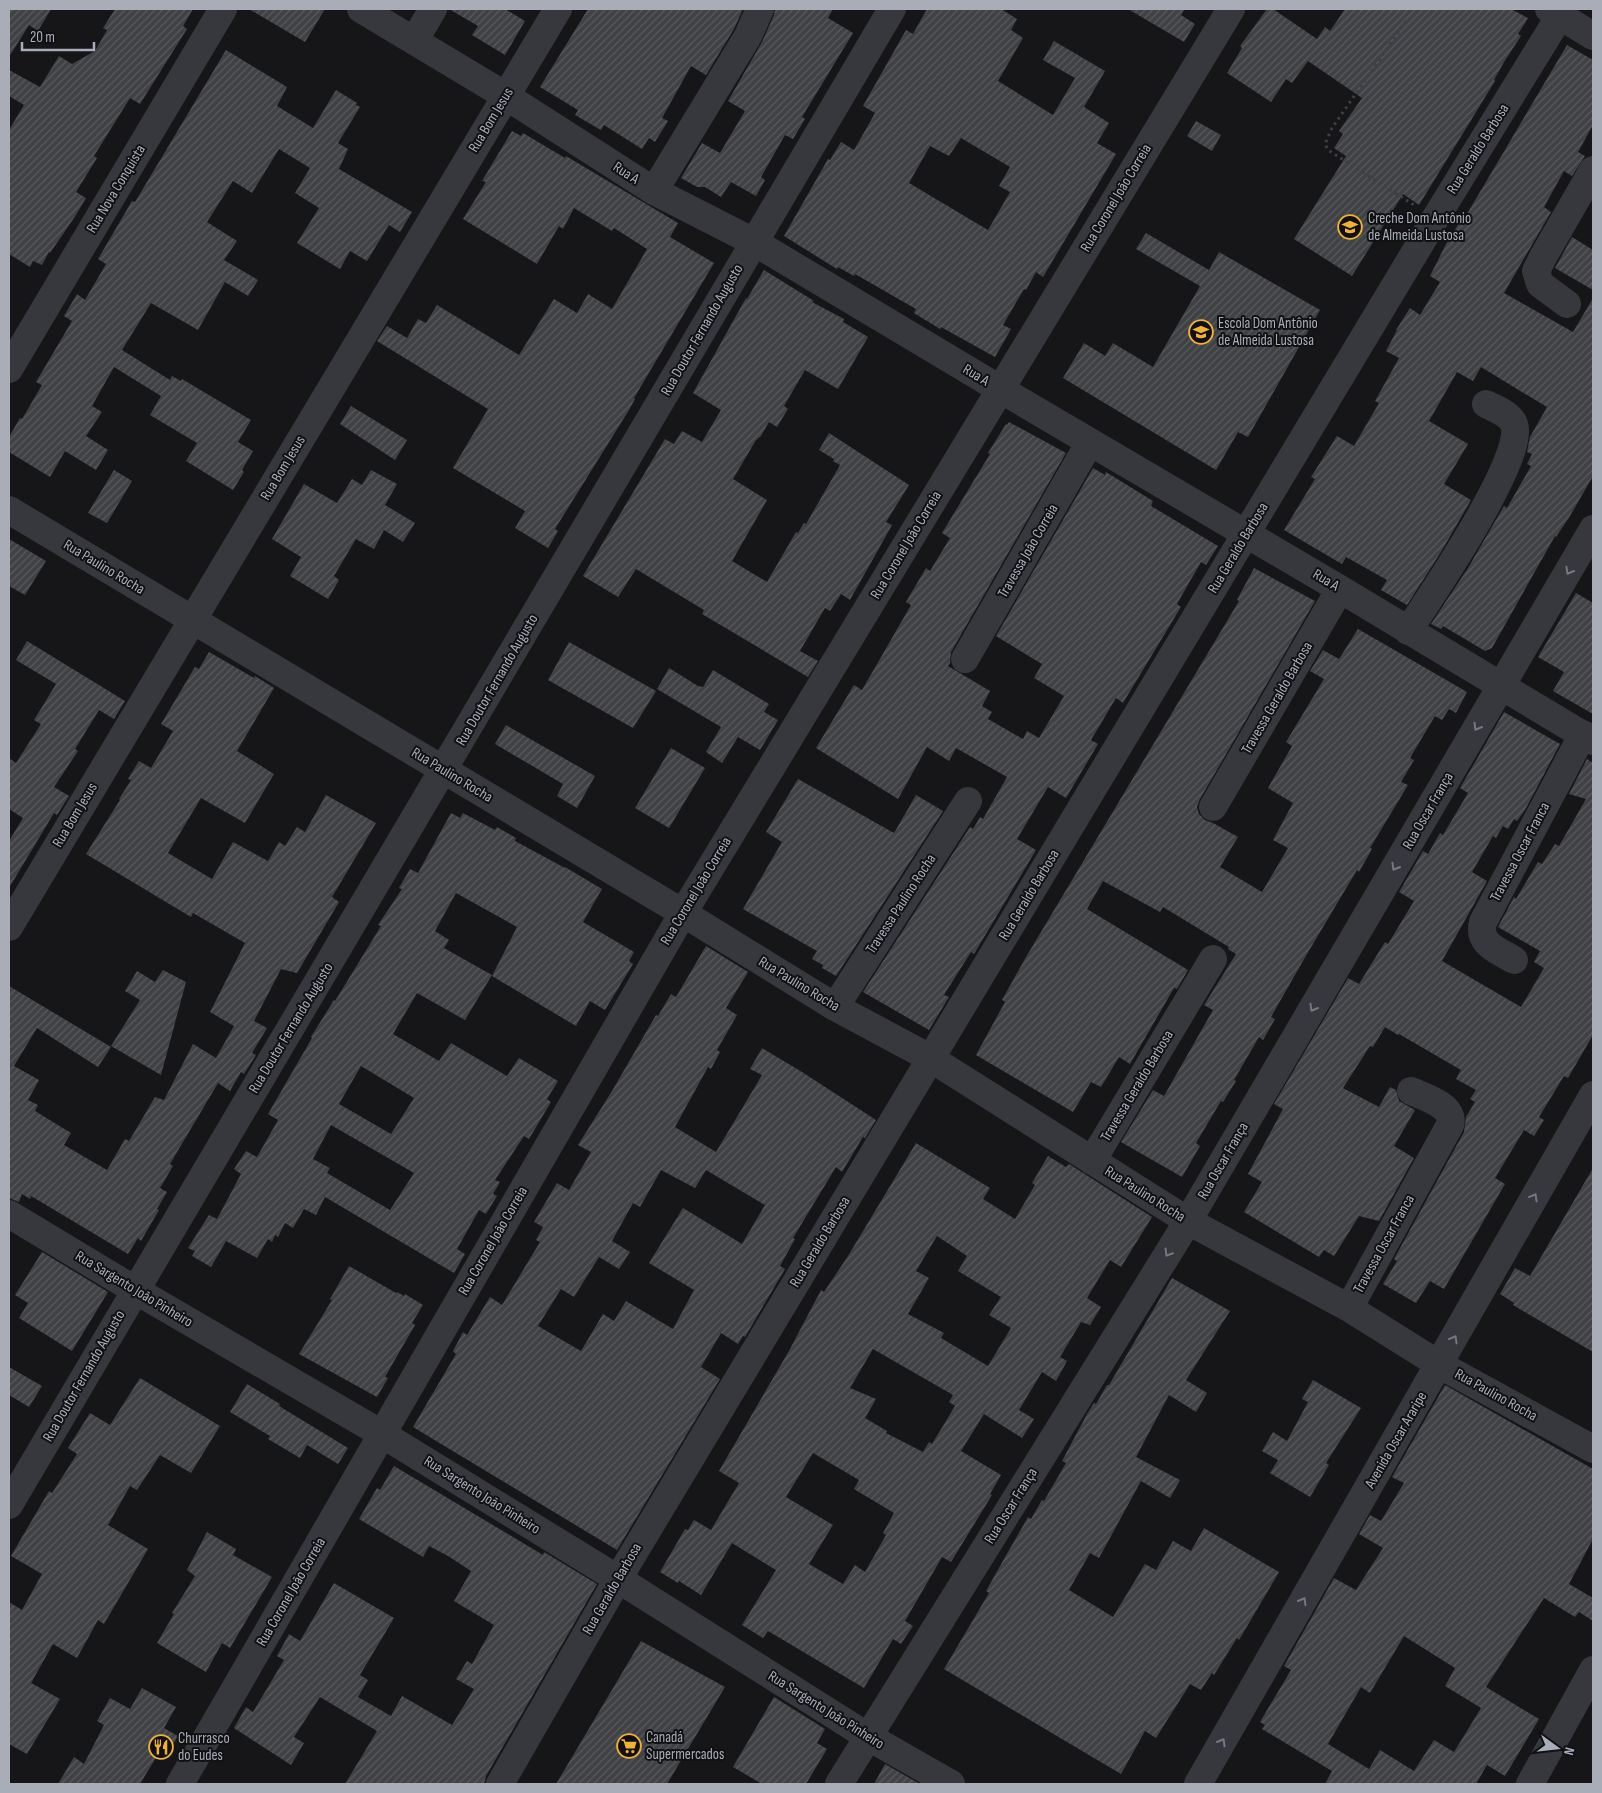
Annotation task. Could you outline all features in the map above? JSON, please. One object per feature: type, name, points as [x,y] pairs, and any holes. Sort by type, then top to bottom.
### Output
[{"type":"street","name":"Rua Nova Conquista","points":[[9,369],[223,9]]},
{"type":"street","name":"Rua A","points":[[360,9],[506,96],[654,191],[754,242],[1588,738]]},
{"type":"street","points":[[414,41],[433,9]]},
{"type":"street","name":"Rua Bom Jesus","points":[[9,927],[558,9]]},
{"type":"street","points":[[654,191],[748,36],[760,9]]},
{"type":"street","name":"Rua Doutor Fernando Augusto","points":[[9,1504],[892,9]]},
{"type":"street","name":"Rua Coronel João Correia","points":[[180,1784],[682,913],[1231,9]]},
{"type":"street","points":[[1558,11],[1593,36]]},
{"type":"street","name":"Rua Geraldo Barbosa","points":[[500,1784],[618,1579],[1247,534],[1558,11]]},
{"type":"street","points":[[1567,304],[1540,284],[1536,271],[1593,170]]},
{"type":"street","points":[[1408,631],[1453,564],[1500,478],[1512,449],[1515,435],[1514,424],[1507,415],[1486,404]]},
{"type":"street","name":"Travessa João Correia","points":[[965,659],[1090,442]]},
{"type":"street","name":"Rua Paulino Rocha","points":[[9,510],[682,913],[835,1007],[930,1058],[1188,1221],[1349,1308],[1440,1364],[1593,1449]]},
{"type":"street","name":"Rua Oscar França","points":[[839,1784],[1188,1221],[1593,529]]},
{"type":"street","name":"Travessa Geraldo Barbosa","points":[[1213,807],[1340,589]]},
{"type":"street","name":"Travessa Oscar Franca","points":[[1514,960],[1489,945],[1483,938],[1483,922],[1588,738]]},
{"type":"street","name":"Travessa Paulino Rocha","points":[[835,1007],[968,801]]},
{"type":"street","name":"Travessa Geraldo Barbosa","points":[[1092,1161],[1213,959]]},
{"type":"street","name":"Travessa Oscar Franca","points":[[1349,1308],[1452,1120],[1444,1108],[1411,1091]]},
{"type":"street","name":"Avenida Oscar Araripe","points":[[1198,1784],[1592,1099]]},
{"type":"street","name":"Rua Sargento João Pinheiro","points":[[9,1214],[382,1434],[618,1579],[867,1736],[952,1784]]},
{"type":"street","points":[[1530,1784],[1593,1670]]},
{"type":"path","points":[[1406,21],[1332,128],[1325,144],[1328,150],[1435,219]]},
{"type":"building","points":[[9,9],[51,9],[38,31],[29,25],[9,57]]},
{"type":"building","points":[[115,9],[193,9],[183,26],[187,29],[140,104],[130,98],[94,156],[97,158],[76,192],[86,198],[74,218],[49,252],[42,265],[33,261],[30,267],[9,254],[9,130],[24,105],[9,96],[9,70],[40,87],[59,56],[72,64],[95,51],[107,30],[103,28]]},
{"type":"building","points":[[249,9],[325,9],[305,42]]},
{"type":"building","points":[[449,9],[505,9],[525,21],[505,55],[472,35],[478,26]]},
{"type":"building","points":[[588,9],[743,9],[734,29],[706,75],[691,66],[662,118],[668,121],[655,142],[649,138],[642,149],[604,125],[601,130],[575,115],[578,110],[540,87]]},
{"type":"building","points":[[775,9],[833,9],[828,18],[853,33],[802,117],[805,119],[793,139],[785,135],[761,177],[765,180],[756,196],[731,182],[721,197],[705,187],[697,187],[681,178],[702,143],[720,153],[745,111],[728,101],[762,42]]},
{"type":"building","points":[[927,9],[1001,9],[1017,19],[1011,30],[1023,38],[998,81],[1053,115],[1075,78],[1043,60],[1054,41],[1105,71],[1084,107],[1109,123],[1097,143],[1116,154],[1043,277],[1036,272],[1026,290],[1024,289],[1003,325],[1011,329],[995,357],[941,327],[940,329],[914,313],[916,309],[855,274],[854,276],[838,267],[837,269],[784,236],[828,159],[830,160],[841,142],[854,150],[875,113],[863,106],[906,30],[913,34]],"holes":[[[961,138],[1010,167],[999,186],[1010,192],[988,230],[909,183],[930,146],[949,156]]]},
{"type":"building","points":[[1128,9],[1185,9],[1181,15],[1195,24],[1184,42]]},
{"type":"building","points":[[1267,9],[1273,9],[1317,39],[1325,27],[1330,31],[1345,9],[1511,9],[1528,18],[1518,34],[1521,36],[1504,62],[1495,81],[1419,205],[1403,194],[1352,276],[1294,239],[1346,156],[1334,148],[1343,134],[1339,131],[1362,98],[1308,61],[1292,83],[1286,79],[1271,102],[1227,73],[1242,48],[1240,46]]},
{"type":"building","points":[[1567,45],[1593,60],[1593,125],[1578,152],[1585,156],[1572,176],[1564,171],[1544,207],[1551,212],[1504,293],[1573,332],[1593,298],[1593,476],[1570,516],[1555,536],[1492,648],[1485,651],[1443,626],[1441,629],[1431,624],[1468,568],[1504,506],[1507,508],[1531,466],[1527,464],[1532,454],[1527,452],[1530,437],[1547,407],[1481,367],[1473,381],[1457,372],[1429,421],[1468,444],[1444,484],[1471,500],[1407,605],[1381,590],[1387,580],[1346,557],[1342,564],[1284,530],[1315,479],[1311,477],[1337,436],[1354,446],[1379,403],[1375,401],[1399,358],[1386,351],[1396,330],[1410,308],[1420,315],[1440,282],[1430,276],[1446,244],[1459,223],[1461,224]]},
{"type":"building","points":[[226,50],[287,87],[277,106],[313,128],[336,90],[357,103],[356,105],[360,107],[338,143],[348,149],[339,169],[412,212],[400,232],[389,225],[367,261],[350,251],[340,269],[297,243],[319,208],[295,193],[310,168],[279,149],[252,193],[233,181],[207,222],[237,241],[224,260],[258,280],[248,296],[225,282],[198,330],[151,303],[122,350],[170,380],[172,376],[181,381],[182,379],[251,420],[238,442],[253,451],[242,470],[244,472],[233,490],[186,461],[197,443],[150,415],[161,396],[114,367],[92,406],[102,412],[86,436],[108,450],[96,470],[65,451],[50,477],[9,452],[9,437],[42,385],[36,382],[72,321],[64,316],[77,294],[85,300],[106,264],[98,259],[132,201],[135,202]]},
{"type":"building","points":[[1196,121],[1221,135],[1212,151],[1187,136]]},
{"type":"building","points":[[512,131],[521,136],[523,133],[565,158],[566,156],[678,223],[670,237],[714,263],[634,398],[629,410],[555,529],[558,531],[548,548],[515,528],[525,511],[453,468],[488,409],[377,341],[387,326],[407,338],[418,319],[426,323],[437,305],[519,355],[554,299],[577,313],[588,294],[612,309],[647,249],[614,228],[612,231],[574,208],[563,229],[559,226],[537,264],[463,219],[486,182],[482,181]]},
{"type":"building","points":[[1146,233],[1209,270],[1219,252],[1320,310],[1248,437],[1238,432],[1216,470],[1063,378],[1084,343],[1105,356],[1113,343],[1153,367],[1200,286],[1136,249]]},
{"type":"building","points":[[1572,237],[1593,250],[1593,290],[1555,268]]},
{"type":"building","points":[[764,270],[814,301],[812,302],[844,319],[843,322],[868,337],[838,389],[805,370],[784,406],[788,409],[777,427],[769,422],[761,436],[756,440],[733,479],[767,500],[732,561],[767,582],[796,532],[798,533],[804,523],[806,524],[840,465],[819,450],[829,433],[909,485],[886,522],[892,525],[850,600],[841,594],[830,611],[825,608],[800,651],[818,661],[808,677],[702,614],[704,610],[636,569],[618,597],[583,576],[665,439],[674,444],[682,431],[702,442],[721,410],[693,393],[746,298]]},
{"type":"building","points":[[351,406],[407,440],[395,460],[340,424]]},
{"type":"building","points":[[1009,422],[1066,453],[951,652],[948,666],[990,691],[982,706],[992,712],[988,719],[1023,739],[1027,731],[1039,738],[1064,696],[1034,678],[1042,664],[996,636],[1093,468],[1105,475],[1106,472],[1153,501],[1151,506],[1218,546],[1206,565],[1201,562],[1177,604],[1181,607],[1123,703],[1116,698],[1091,740],[1098,744],[1066,798],[1048,787],[1017,839],[1036,850],[974,954],[971,952],[944,995],[949,997],[929,1030],[863,992],[970,827],[973,829],[980,817],[983,819],[1007,777],[956,748],[949,761],[927,747],[898,799],[816,748],[854,685],[862,690],[911,605],[906,602],[926,568],[930,571],[950,538],[942,533],[990,454],[988,453]]},
{"type":"building","points":[[114,470],[132,481],[107,523],[88,513]]},
{"type":"building","points":[[371,470],[397,484],[385,505],[415,523],[403,542],[384,530],[374,549],[356,539],[334,576],[339,580],[328,599],[290,576],[301,557],[272,539],[304,484],[337,503],[352,479],[362,485]]},
{"type":"building","points":[[9,539],[46,561],[25,595],[9,586]]},
{"type":"building","points":[[1254,568],[1315,601],[1197,807],[1199,814],[1205,820],[1238,837],[1220,867],[1262,892],[1288,848],[1273,840],[1293,803],[1268,788],[1292,746],[1286,742],[1324,679],[1310,671],[1323,650],[1339,659],[1358,629],[1467,692],[1456,713],[1449,709],[1442,720],[1435,716],[1410,758],[1414,760],[1401,782],[1408,785],[1370,848],[1372,849],[1359,872],[1357,870],[1271,1017],[1275,1019],[1263,1040],[1259,1037],[1234,1080],[1236,1081],[1223,1102],[1221,1101],[1196,1143],[1200,1146],[1182,1177],[1121,1142],[1153,1090],[1164,1096],[1213,1010],[1204,1005],[1236,954],[1228,949],[1229,947],[1163,907],[1160,912],[1103,881],[1087,909],[1188,970],[1177,989],[1174,988],[1130,1064],[1119,1057],[1101,1087],[1091,1082],[1073,1112],[976,1055],[1005,1002],[1002,1000],[1026,957],[1239,601],[1237,600]]},
{"type":"building","points":[[1576,593],[1593,603],[1593,714],[1553,691],[1564,672],[1538,657]]},
{"type":"building","points":[[27,641],[125,701],[114,719],[99,710],[75,749],[78,751],[54,787],[69,796],[57,815],[54,813],[9,888],[9,841],[23,818],[9,809],[9,758],[16,763],[41,724],[34,720],[56,684],[16,660]]},
{"type":"building","points":[[569,642],[656,691],[633,728],[548,680]]},
{"type":"building","points":[[209,652],[274,688],[237,751],[274,774],[245,823],[201,798],[168,853],[212,879],[233,842],[268,861],[279,842],[285,846],[297,827],[305,832],[326,795],[376,823],[332,897],[339,902],[297,973],[281,969],[254,1021],[267,1028],[252,1053],[256,1055],[244,1074],[241,1072],[230,1091],[218,1083],[170,1164],[173,1166],[160,1188],[167,1192],[157,1209],[159,1210],[141,1241],[138,1238],[128,1254],[31,1196],[30,1199],[22,1194],[19,1202],[9,1198],[9,986],[111,1047],[98,1067],[37,1028],[14,1066],[39,1080],[28,1100],[38,1105],[35,1111],[71,1133],[64,1145],[107,1170],[125,1139],[129,1141],[155,1097],[164,1100],[193,1044],[216,1058],[234,1026],[210,1012],[245,943],[193,913],[191,917],[86,854],[120,800],[131,780],[128,779],[139,761],[151,768],[173,731],[161,724],[195,667],[199,669]]},
{"type":"building","points":[[669,668],[698,686],[703,687],[713,670],[769,704],[764,712],[778,720],[760,750],[738,737],[722,763],[706,752],[721,727],[657,689]]},
{"type":"building","points":[[1504,712],[1560,744],[1525,810],[1517,821],[1514,819],[1508,829],[1503,826],[1496,838],[1493,836],[1472,872],[1487,881],[1442,961],[1521,1007],[1544,968],[1534,962],[1540,951],[1498,927],[1514,897],[1516,899],[1538,862],[1542,864],[1555,844],[1559,846],[1586,799],[1569,794],[1587,759],[1593,763],[1593,1035],[1568,1078],[1564,1076],[1539,1117],[1544,1120],[1534,1136],[1524,1130],[1495,1178],[1505,1184],[1444,1289],[1430,1281],[1416,1303],[1383,1284],[1397,1261],[1394,1259],[1464,1132],[1466,1117],[1475,1102],[1470,1099],[1476,1090],[1456,1079],[1461,1070],[1385,1027],[1373,1047],[1370,1046],[1343,1088],[1379,1107],[1390,1087],[1396,1090],[1399,1101],[1415,1110],[1394,1146],[1414,1158],[1379,1221],[1359,1216],[1334,1256],[1324,1250],[1319,1257],[1244,1212],[1262,1182],[1248,1174],[1283,1109],[1274,1104],[1348,978],[1359,984],[1385,942],[1388,944],[1414,901],[1399,892],[1423,851],[1428,854],[1440,833],[1443,835],[1468,793],[1460,788]]},
{"type":"building","points":[[506,725],[595,776],[577,808],[557,796],[563,784],[495,744]]},
{"type":"building","points":[[671,748],[705,768],[669,828],[635,808]]},
{"type":"building","points":[[798,779],[894,833],[916,795],[943,811],[836,976],[822,968],[823,965],[812,959],[817,951],[743,909],[782,842],[766,832]]},
{"type":"building","points":[[451,813],[460,818],[463,813],[495,830],[497,827],[516,838],[515,841],[602,889],[583,922],[634,952],[629,961],[633,964],[605,1010],[590,1001],[576,1026],[492,976],[517,927],[456,893],[435,931],[449,940],[444,948],[492,975],[465,1020],[417,993],[393,1034],[439,1061],[451,1043],[507,1076],[519,1058],[558,1081],[547,1099],[551,1102],[529,1139],[524,1136],[495,1180],[500,1182],[493,1194],[497,1196],[486,1214],[479,1210],[457,1249],[465,1254],[454,1273],[325,1197],[316,1215],[304,1209],[293,1228],[285,1223],[278,1237],[275,1235],[272,1242],[268,1239],[257,1258],[226,1241],[211,1267],[192,1256],[195,1251],[188,1248],[209,1215],[217,1219],[241,1174],[234,1169],[246,1151],[257,1157],[278,1120],[268,1114],[311,1037],[381,926],[378,925],[402,889],[399,888],[410,869],[418,873]],"holes":[[[361,1066],[414,1098],[391,1134],[339,1104]],[[331,1125],[414,1173],[390,1210],[327,1173],[330,1168],[313,1159]]]},
{"type":"building","points":[[706,946],[748,972],[726,1008],[737,1015],[717,1050],[720,1052],[711,1069],[708,1067],[675,1127],[716,1152],[762,1075],[750,1069],[762,1048],[876,1120],[865,1138],[863,1137],[842,1172],[836,1167],[793,1238],[795,1239],[780,1266],[785,1269],[745,1337],[743,1336],[738,1344],[721,1333],[701,1367],[720,1379],[617,1550],[413,1427],[456,1354],[453,1351],[463,1332],[467,1335],[490,1297],[502,1305],[540,1242],[536,1240],[543,1227],[534,1222],[557,1183],[569,1190],[591,1152],[578,1145],[656,1015],[658,1016],[671,994],[676,997]],"holes":[[[661,1170],[695,1188],[706,1170],[765,1205],[742,1244],[683,1208],[649,1263],[694,1290],[673,1329],[626,1301],[614,1321],[603,1314],[581,1351],[538,1326],[561,1289],[574,1297],[599,1257],[619,1269],[630,1252],[612,1241],[633,1203],[640,1207]]]},
{"type":"building","points":[[163,970],[186,982],[161,1075],[111,1046],[140,1000],[125,991],[137,971],[155,982]]},
{"type":"building","points":[[916,1143],[990,1188],[983,1199],[1015,1219],[1035,1185],[1032,1183],[1048,1156],[1066,1167],[1069,1164],[1152,1217],[1121,1267],[1110,1260],[1087,1298],[1101,1307],[1090,1325],[1081,1322],[1060,1357],[1067,1361],[1056,1381],[1042,1372],[1019,1410],[1034,1419],[1022,1438],[984,1414],[961,1451],[1001,1475],[990,1494],[992,1495],[951,1562],[942,1557],[905,1621],[913,1626],[901,1644],[893,1639],[864,1688],[768,1631],[763,1638],[742,1625],[776,1570],[732,1543],[701,1595],[660,1572],[685,1529],[688,1530],[694,1520],[711,1530],[739,1483],[719,1471],[790,1349],[821,1290],[824,1292],[848,1256]],"holes":[[[937,1236],[967,1256],[958,1271],[1001,1297],[989,1315],[1011,1328],[988,1366],[941,1338],[944,1333],[908,1314],[929,1278],[916,1271]],[[873,1349],[953,1395],[949,1402],[955,1406],[932,1444],[929,1442],[923,1452],[886,1433],[887,1431],[865,1418],[876,1399],[850,1388]],[[813,1453],[859,1480],[854,1489],[894,1513],[883,1533],[886,1535],[865,1572],[855,1565],[843,1584],[809,1564],[833,1525],[786,1497]]]},
{"type":"building","points":[[1593,1168],[1593,1352],[1513,1305],[1514,1303],[1500,1294],[1515,1268],[1530,1276]]},
{"type":"building","points":[[42,1252],[108,1292],[72,1351],[19,1318],[28,1303],[15,1295]]},
{"type":"building","points":[[349,1266],[396,1293],[404,1296],[405,1294],[423,1305],[412,1323],[415,1325],[385,1377],[388,1378],[377,1397],[299,1354],[332,1300],[330,1299]]},
{"type":"building","points":[[1172,1278],[1230,1311],[1186,1380],[1207,1393],[1196,1412],[1169,1395],[1136,1457],[1180,1480],[1170,1498],[1141,1481],[1099,1558],[1090,1553],[1069,1590],[1113,1617],[1145,1564],[1156,1570],[1173,1541],[1191,1551],[1204,1528],[1279,1572],[1239,1640],[1237,1638],[1214,1675],[1212,1673],[1201,1690],[1190,1684],[1156,1738],[1145,1731],[1121,1774],[944,1669],[989,1593],[986,1591],[1028,1517],[1031,1519],[1042,1500],[1044,1501],[1066,1463],[1062,1461],[1087,1414],[1094,1403],[1096,1404],[1107,1385],[1109,1385]]},
{"type":"building","points":[[9,1367],[42,1386],[29,1407],[9,1395]]},
{"type":"building","points":[[140,1378],[220,1426],[191,1473],[160,1455],[137,1490],[130,1486],[108,1525],[148,1549],[104,1624],[98,1620],[77,1658],[53,1644],[31,1683],[60,1699],[27,1754],[9,1744],[9,1602],[22,1610],[42,1574],[11,1556],[49,1491],[52,1493],[77,1454],[68,1448],[90,1413],[110,1425]]},
{"type":"building","points":[[1313,1380],[1361,1408],[1326,1463],[1329,1465],[1310,1497],[1270,1473],[1278,1460],[1262,1451],[1273,1432],[1287,1441],[1308,1402],[1302,1399]]},
{"type":"building","points":[[247,1384],[348,1448],[338,1464],[307,1445],[300,1458],[268,1439],[270,1436],[230,1412]]},
{"type":"building","points":[[1445,1385],[1593,1469],[1593,1539],[1569,1584],[1593,1598],[1593,1621],[1579,1612],[1575,1617],[1544,1598],[1486,1687],[1539,1719],[1505,1776],[1487,1765],[1476,1784],[1325,1784],[1332,1771],[1262,1729],[1265,1725],[1260,1722],[1291,1670],[1284,1666],[1334,1578],[1356,1590],[1383,1548],[1359,1534],[1370,1515],[1381,1521],[1404,1483],[1392,1477]],"holes":[[[1404,1636],[1455,1668],[1445,1686],[1481,1708],[1454,1752],[1434,1740],[1414,1771],[1380,1750],[1369,1769],[1328,1744],[1361,1687],[1370,1693]]]},
{"type":"building","points":[[394,1466],[543,1555],[544,1552],[597,1584],[486,1776],[484,1784],[345,1784],[377,1731],[320,1697],[294,1737],[304,1743],[291,1765],[234,1728],[246,1707],[253,1712],[284,1660],[277,1656],[289,1634],[300,1641],[334,1583],[394,1618],[360,1675],[368,1680],[358,1697],[391,1716],[402,1696],[452,1725],[474,1689],[456,1679],[467,1661],[472,1664],[494,1625],[454,1601],[471,1571],[429,1546],[423,1557],[359,1519],[377,1488],[380,1490]]},
{"type":"building","points":[[207,1532],[236,1549],[233,1555],[272,1577],[230,1648],[222,1643],[206,1672],[157,1643],[174,1614],[172,1613],[195,1576],[187,1570]]},
{"type":"building","points":[[641,1641],[725,1687],[667,1784],[556,1784]]},
{"type":"building","points":[[142,1688],[176,1707],[164,1728],[178,1736],[164,1760],[157,1756],[140,1784],[58,1784],[74,1757],[84,1764],[104,1725],[97,1721],[110,1698],[130,1709]]},
{"type":"building","points":[[774,1697],[825,1729],[817,1743],[827,1749],[806,1784],[762,1784],[733,1767]]},
{"type":"building","points":[[885,1764],[920,1784],[874,1784]]},
{"type":"place","name":"Creche Dom Antônio de Almeida Lustosa","points":[[1350,227]]},
{"type":"place","name":"Escola Dom Antônio de Almeida Lustosa","points":[[1201,332]]},
{"type":"place","name":"Canadá Supermercados","points":[[629,1746]]},
{"type":"place","name":"Churrasco do Eudes","points":[[161,1747]]}]
